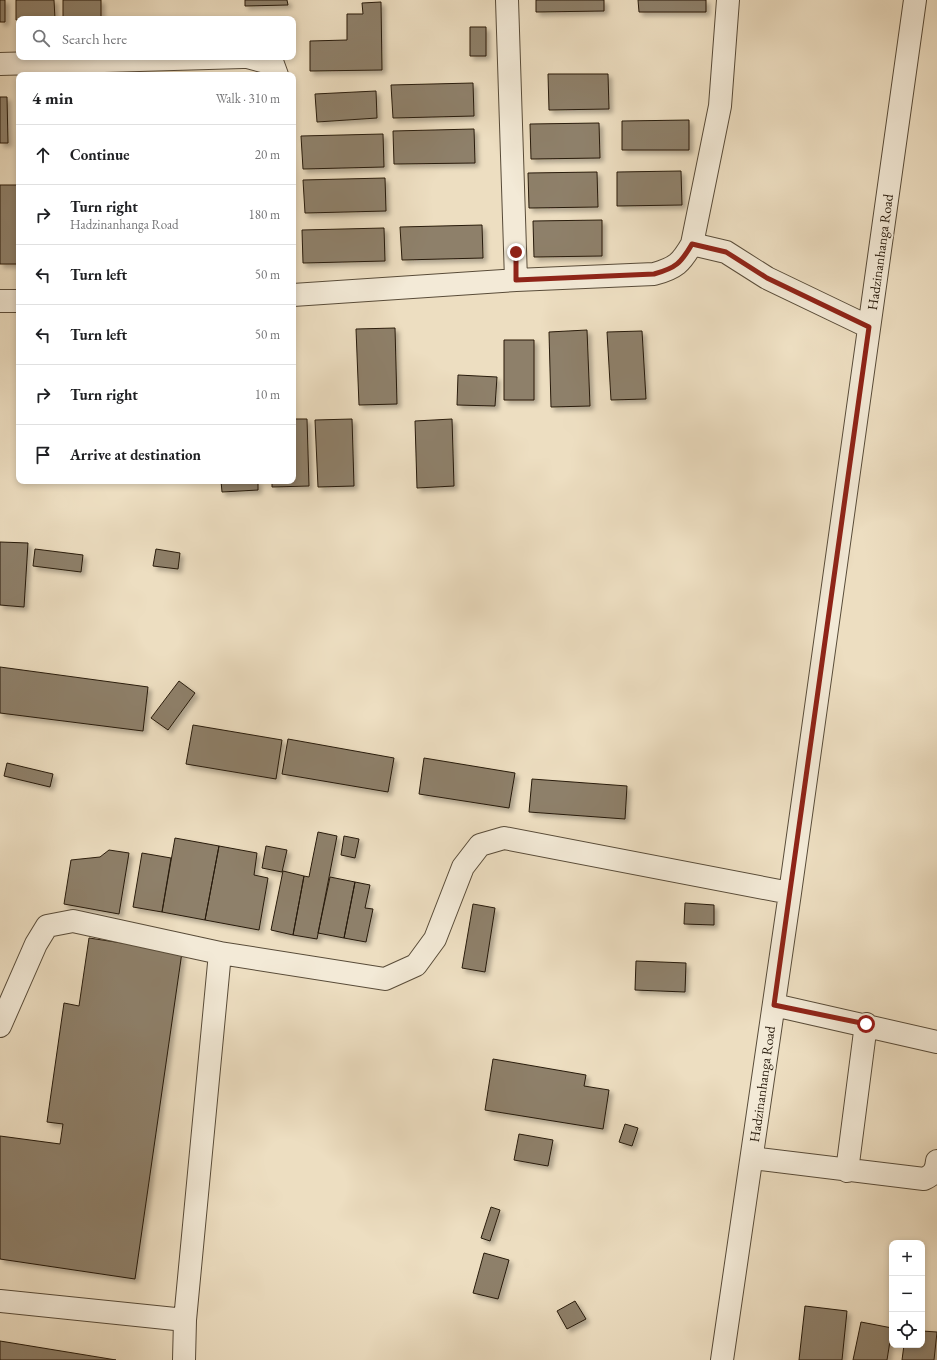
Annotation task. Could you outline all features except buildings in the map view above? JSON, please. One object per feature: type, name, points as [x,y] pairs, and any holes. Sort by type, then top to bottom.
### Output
[{"type":"street","points":[[507,0],[516,280]]},
{"type":"street","points":[[296,295],[516,280],[654,274],[671,269],[682,260],[692,244],[720,106],[728,0]]},
{"type":"street","name":"Hadzinanhanga Road","points":[[722,1360],[790,893],[915,0]]},
{"type":"street","points":[[0,64],[139,60]]},
{"type":"street","points":[[258,60],[273,64],[276,72]]},
{"type":"street","points":[[692,244],[726,252],[767,278],[869,327]]},
{"type":"street","points":[[0,302],[16,301]]},
{"type":"street","points":[[0,1026],[36,944],[47,926],[73,921],[220,953],[385,979],[416,965],[434,939],[463,867],[480,845],[504,838],[790,893]]},
{"type":"street","points":[[184,1360],[185,1320],[220,953]]},
{"type":"street","points":[[774,1005],[866,1024],[937,1042]]},
{"type":"street","points":[[847,1171],[866,1024]]},
{"type":"street","points":[[752,1158],[847,1171],[924,1179],[931,1176],[936,1170],[937,1162]]},
{"type":"street","points":[[0,1301],[185,1320]]},
{"type":"route","points":[[516,252],[516,280],[654,274],[671,269],[682,260],[692,244],[726,252],[767,278],[869,327],[774,1005],[866,1024]]}]
